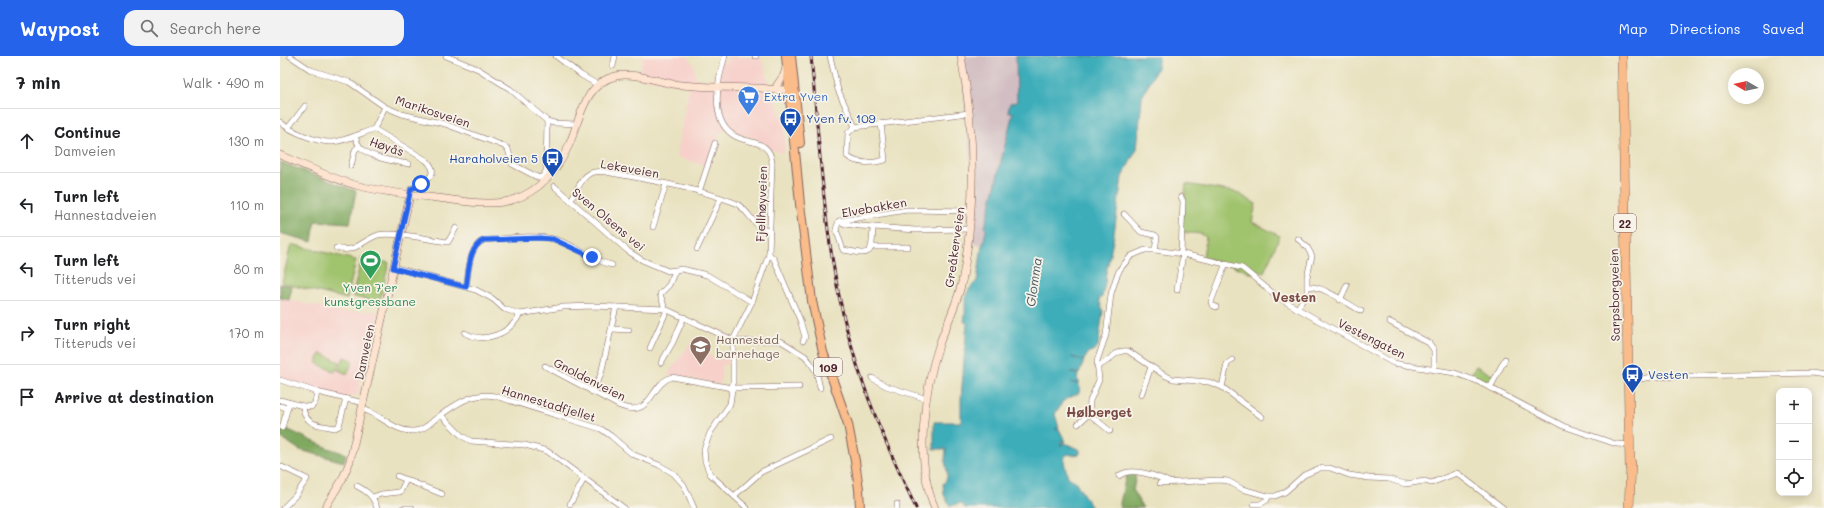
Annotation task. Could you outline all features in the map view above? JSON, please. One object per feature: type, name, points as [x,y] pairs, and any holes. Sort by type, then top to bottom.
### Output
[{"type":"highway","name":"Sarpsborgveien","points":[[1622,56],[1630,445],[1629,508]]},
{"type":"main road","name":"109","points":[[786,56],[800,148],[804,224],[815,319],[823,352],[848,424],[856,461],[860,508]]},
{"type":"main road","name":"109","points":[[791,56],[791,86]]},
{"type":"street","name":"Marikosveien","points":[[290,56],[311,70],[349,82],[385,107],[407,116],[445,124],[504,146],[508,149],[512,164],[536,177],[542,177],[546,171],[547,121]]},
{"type":"street","points":[[446,56],[478,68],[510,89],[547,121],[577,124]]},
{"type":"street","points":[[556,56],[581,75],[598,85]]},
{"type":"street","points":[[613,66],[615,56]]},
{"type":"street","name":"Fjellhøyveien","points":[[725,56],[718,88],[719,116],[726,129],[738,138],[762,145],[771,155],[772,163],[769,254],[752,302],[733,340],[732,388],[729,408],[710,433],[704,449],[705,461],[710,474],[747,508]]},
{"type":"street","points":[[830,56],[838,90],[855,127]]},
{"type":"street","name":"Greåkerveien","points":[[935,508],[928,485],[925,461],[924,428],[927,399],[936,356],[960,288],[969,229],[970,211],[972,172],[969,113],[960,56]]},
{"type":"street","points":[[777,85],[784,75],[787,65]]},
{"type":"street","points":[[280,155],[358,186],[410,195],[493,204],[511,200],[523,195],[541,185],[552,174],[569,145],[588,97],[598,85],[612,77],[626,75],[673,84],[718,88],[791,86]]},
{"type":"street","points":[[760,88],[777,85],[791,86]]},
{"type":"street","points":[[288,128],[305,106]]},
{"type":"street","points":[[280,122],[288,128],[325,142],[342,141],[374,129],[385,107]]},
{"type":"street","points":[[881,123],[885,160],[857,162],[847,156],[847,136],[849,131],[855,127],[881,123],[969,113]]},
{"type":"street","points":[[374,129],[431,165],[431,176],[428,180],[411,189],[410,195]]},
{"type":"street","name":"Høyås","points":[[355,136],[359,146],[374,155],[409,164]]},
{"type":"street","points":[[699,192],[715,143]]},
{"type":"street","name":"Høyås","points":[[351,166],[355,150],[359,146]]},
{"type":"street","name":"Lekeveien","points":[[571,200],[585,175],[596,171],[666,184],[739,204],[761,228],[770,231]]},
{"type":"street","points":[[653,227],[666,184]]},
{"type":"street","name":"Sven Olsens vei","points":[[554,186],[628,251],[659,268],[675,271],[682,269],[707,275],[752,302]]},
{"type":"street","name":"Damveien","points":[[324,508],[336,492],[346,471],[363,406],[410,195]]},
{"type":"street","points":[[1177,290],[1182,254],[1183,201],[1181,197]]},
{"type":"street","points":[[697,249],[720,198]]},
{"type":"street","name":"Elvebakken","points":[[873,227],[872,247],[869,252],[863,254],[843,250],[836,229],[839,220],[908,210],[970,211]]},
{"type":"street","points":[[1124,214],[1140,232],[1155,235],[1157,237],[1155,250]]},
{"type":"street","points":[[839,220],[845,224],[915,230],[969,229]]},
{"type":"street","points":[[336,248],[351,250],[379,235],[400,235],[448,242],[456,228]]},
{"type":"street","points":[[466,287],[474,249],[478,243],[484,240],[553,239],[612,265]]},
{"type":"street","points":[[1297,309],[1307,293],[1307,277],[1312,256],[1307,247],[1298,239]]},
{"type":"street","points":[[872,247],[908,247]]},
{"type":"street","name":"Vestengaten","points":[[1089,414],[1090,401],[1099,380],[1097,366],[1098,356],[1106,335],[1111,294],[1120,269],[1131,256],[1145,250],[1155,250],[1226,263],[1242,268],[1279,298],[1393,363],[1455,373],[1477,381],[1563,426],[1616,444],[1630,445]]},
{"type":"street","name":"Fjellhøyveien","points":[[769,254],[774,259],[800,320],[805,337],[803,341]]},
{"type":"street","points":[[1216,307],[1211,302],[1226,263]]},
{"type":"street","points":[[393,268],[466,287],[483,293],[504,309],[520,314],[563,307],[594,306],[666,310],[733,340],[781,341],[805,356],[810,362],[816,371],[820,388]]},
{"type":"street","points":[[650,348],[666,310],[660,294],[669,285],[675,271]]},
{"type":"street","points":[[1340,300],[1347,285]]},
{"type":"street","points":[[1308,288],[1313,287],[1361,311]]},
{"type":"street","points":[[592,392],[601,376],[616,307]]},
{"type":"street","points":[[465,333],[473,338],[483,339],[491,337],[507,329],[520,314]]},
{"type":"street","points":[[661,363],[684,317]]},
{"type":"street","points":[[1390,322],[1429,343],[1434,350],[1434,370]]},
{"type":"street","points":[[612,329],[629,330]]},
{"type":"street","points":[[1097,366],[1102,365],[1123,350],[1133,352],[1151,368],[1173,379],[1208,382],[1222,387],[1262,418]]},
{"type":"street","points":[[1490,388],[1505,359]]},
{"type":"street","points":[[1222,387],[1227,364],[1232,360]]},
{"type":"street","name":"Gnoldenveien","points":[[545,366],[624,408],[634,409],[645,405],[664,382],[672,377],[732,388]]},
{"type":"street","points":[[1141,395],[1151,368]]},
{"type":"street","points":[[1628,381],[1652,378],[1812,373],[1824,375]]},
{"type":"street","points":[[872,378],[886,386],[927,399]]},
{"type":"street","name":"Hannestadfjellet","points":[[280,380],[317,392],[346,399],[363,406],[395,426],[410,431],[419,431],[426,427],[458,402],[468,398],[485,395],[495,396],[591,425],[611,436],[632,454],[659,465],[672,473],[684,485],[694,508]]},
{"type":"street","points":[[732,388],[799,387]]},
{"type":"street","points":[[280,406],[314,406],[317,392]]},
{"type":"street","points":[[303,406],[304,417],[310,422],[337,428],[341,421],[346,399]]},
{"type":"street","points":[[280,400],[288,405]]},
{"type":"street","points":[[282,428],[288,405]]},
{"type":"street","points":[[1078,424],[1089,414],[1110,431]]},
{"type":"street","points":[[441,415],[467,439],[479,442],[525,445],[547,451],[624,508]]},
{"type":"street","points":[[734,496],[761,472],[831,439]]},
{"type":"street","points":[[280,466],[307,480],[295,496],[283,508]]},
{"type":"street","points":[[1160,483],[1219,480],[1228,481],[1242,489],[1268,496],[1275,496],[1285,492],[1304,475],[1320,468],[1330,468],[1349,475],[1389,479],[1405,484],[1424,481],[1431,483],[1457,472],[1503,508]]},
{"type":"street","points":[[1119,476],[1123,472],[1129,471],[1158,476],[1170,482]]},
{"type":"street","points":[[397,476],[442,494]]},
{"type":"street","points":[[570,504],[584,479]]},
{"type":"street","points":[[373,497],[381,494],[400,492],[406,480]]},
{"type":"street","points":[[357,486],[368,492],[373,497],[377,508]]},
{"type":"street","points":[[1254,504],[1260,504],[1267,500],[1268,496]]},
{"type":"street","points":[[403,508],[412,508]]},
{"type":"shaded area","points":[[643,56],[687,56],[694,66],[696,78],[711,82],[715,77],[719,61],[726,62],[728,56],[761,58],[785,127],[785,148],[783,153],[772,150],[759,140],[739,134],[728,127],[718,135],[708,166],[676,157],[689,86],[638,78]]},
{"type":"shaded area","points":[[960,56],[1016,56],[1017,102],[1009,112],[1013,112],[985,226],[986,230],[983,245],[967,243],[972,172]]},
{"type":"shaded area","points":[[280,298],[344,312],[379,311],[358,395],[340,398],[280,380]]},
{"type":"shaded area","points":[[694,339],[709,349],[707,353],[715,359],[728,357],[728,365],[722,365],[720,385],[674,375],[667,375]]},
{"type":"green space","points":[[280,162],[356,191],[350,223],[315,221],[312,242],[280,233]]},
{"type":"green space","points":[[1186,184],[1236,192],[1256,204],[1252,222],[1280,236],[1264,272],[1249,273],[1245,270],[1203,257],[1206,237],[1201,234],[1181,232]]},
{"type":"green space","points":[[291,244],[356,260],[347,299],[282,283]]},
{"type":"green space","name":"Yven 7'er kunstgressbane","points":[[362,257],[389,263],[379,303],[352,296]]},
{"type":"green space","points":[[280,284],[292,287],[289,300],[280,298]]},
{"type":"green space","points":[[321,353],[340,362],[335,372],[316,363]]},
{"type":"green space","points":[[344,357],[353,361],[347,374],[338,370]]},
{"type":"green space","points":[[1476,366],[1494,376],[1489,384],[1471,375]]},
{"type":"green space","points":[[280,426],[328,448],[346,454],[344,462],[300,450],[280,437]]},
{"type":"green space","points":[[1131,473],[1136,474],[1133,491],[1143,508],[1119,508],[1126,475]]},
{"type":"water","name":"Glomma","points":[[1016,56],[1159,56],[1157,68],[1142,97],[1137,149],[1122,177],[1113,241],[1102,297],[1099,300],[1103,311],[1098,346],[1095,350],[1089,352],[1084,360],[1071,357],[1084,361],[1079,374],[1070,372],[1078,375],[1077,379],[1079,384],[1070,382],[1078,384],[1080,388],[1079,393],[1063,401],[1055,414],[1059,428],[1055,429],[1059,429],[1065,441],[1062,442],[1061,440],[1061,446],[1062,443],[1065,443],[1080,450],[1080,454],[1068,454],[1065,456],[1064,462],[1068,477],[1075,481],[1092,508],[965,508],[961,503],[950,506],[944,495],[943,484],[947,475],[945,462],[946,449],[934,449],[934,422],[961,422],[961,399],[967,322],[964,322],[965,300],[968,291],[977,281],[982,245],[986,230],[985,227],[1013,112],[1008,112],[1010,103],[1017,102]]},
{"type":"railway","points":[[811,56],[828,231],[840,300],[854,357],[869,401],[916,508]]},
{"type":"place","name":"Extra Yven","points":[[749,116]]},
{"type":"place","name":"Yven fv. 109","points":[[790,138]]},
{"type":"place","name":"Haraholveien 5","points":[[553,178]]},
{"type":"place","name":"Yven 7'er kunstgressbane","points":[[370,280]]},
{"type":"place","name":"Hannestad barnehage","points":[[700,366]]},
{"type":"place","name":"Vesten","points":[[1632,394]]},
{"type":"district","name":"Vesten","points":[[1294,296]]},
{"type":"district","name":"Hølberget","points":[[1099,411]]},
{"type":"route","points":[[421,184],[411,189],[393,268],[438,281],[466,287],[474,249],[478,243],[484,240],[553,239],[592,257]]}]
